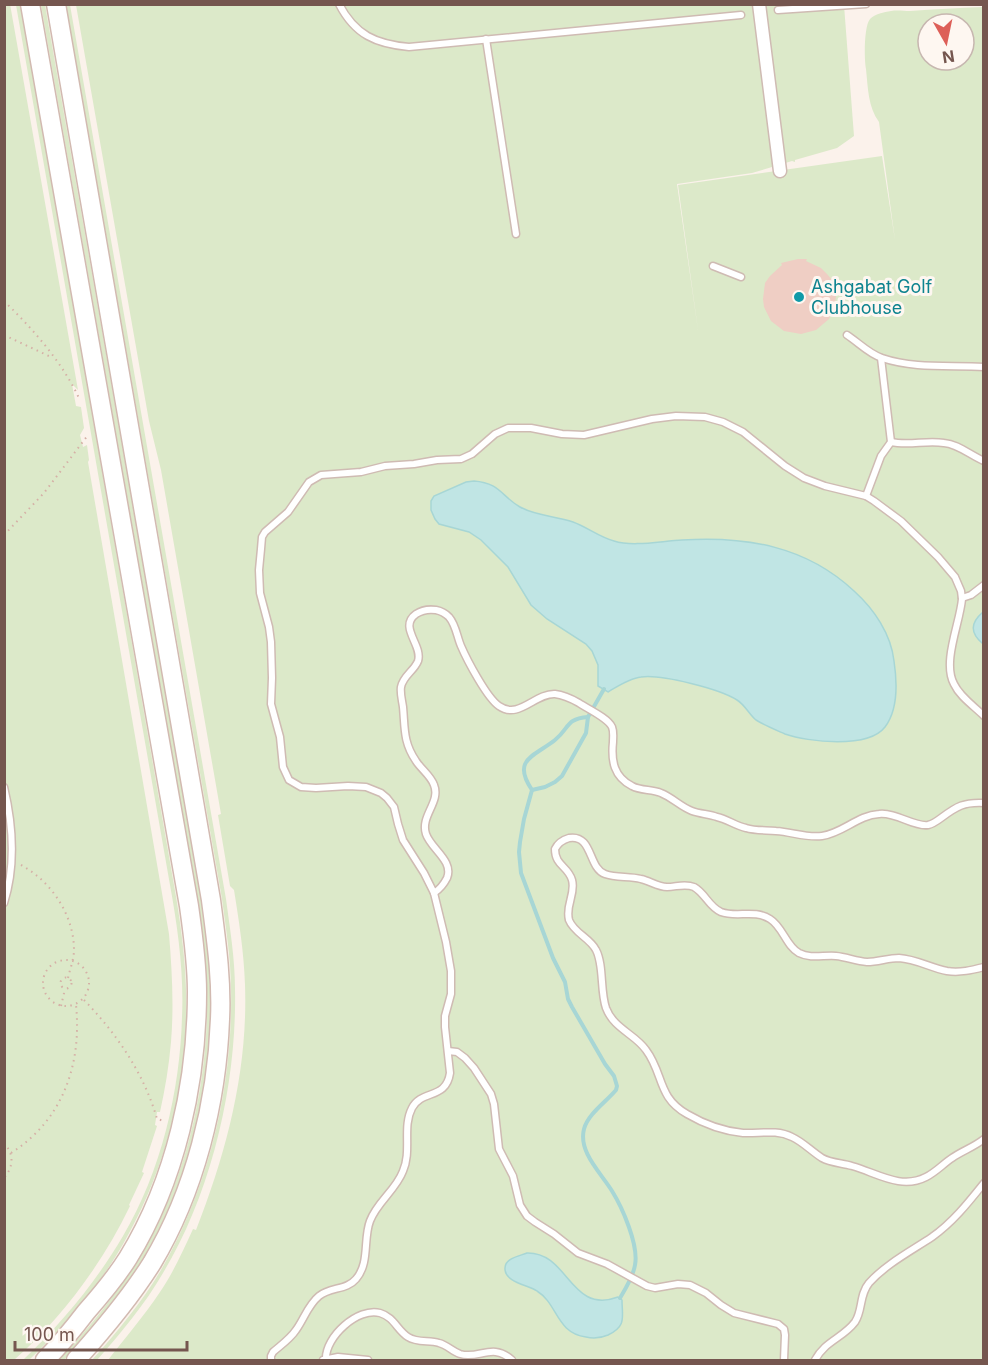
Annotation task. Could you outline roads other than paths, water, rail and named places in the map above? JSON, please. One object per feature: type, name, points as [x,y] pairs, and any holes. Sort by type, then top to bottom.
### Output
[{"type":"street","points":[[30,4],[189,906],[197,990],[195,1043],[188,1100],[174,1152],[156,1200],[127,1259],[87,1312],[45,1360]]},
{"type":"street","points":[[56,4],[211,900],[220,990],[215,1074],[204,1131],[189,1183],[169,1231],[150,1265],[113,1317],[76,1360]]},
{"type":"street","points":[[759,4],[780,171]]},
{"type":"lane","points":[[339,4],[349,20],[365,35],[390,45],[409,46],[741,15]]},
{"type":"lane","points":[[778,10],[866,4]]},
{"type":"lane","points":[[486,39],[516,234]]},
{"type":"lane","points":[[713,267],[741,277]]},
{"type":"lane","points":[[847,335],[881,358],[902,363],[929,367],[984,367]]},
{"type":"lane","points":[[866,496],[881,456],[891,442],[881,358]]},
{"type":"lane","points":[[271,1360],[272,1354],[294,1333],[312,1303],[321,1294],[351,1283],[360,1274],[372,1218],[404,1170],[408,1119],[411,1110],[417,1101],[439,1092],[447,1085],[450,1073],[445,1016],[450,994],[451,971],[446,942],[434,893],[403,840],[394,807],[387,798],[374,790],[356,786],[301,787],[291,782],[285,772],[280,737],[271,704],[271,642],[260,593],[260,560],[264,534],[288,512],[309,482],[321,475],[461,459],[472,454],[495,434],[508,429],[531,428],[562,434],[584,435],[652,419],[698,417],[714,419],[753,438],[793,472],[804,478],[825,486],[866,496],[901,521],[932,550],[955,577],[961,591],[962,598],[952,652],[951,674],[956,687],[984,716]]},
{"type":"lane","points":[[891,442],[901,444],[946,443],[984,460]]},
{"type":"lane","points":[[962,598],[984,585]]},
{"type":"lane","points":[[434,893],[442,886],[448,872],[447,864],[433,848],[425,832],[425,820],[435,796],[435,788],[409,750],[405,737],[401,686],[418,658],[417,647],[409,628],[411,619],[427,610],[437,610],[448,616],[466,657],[492,699],[501,708],[516,710],[539,698],[556,694],[568,698],[598,715],[612,727],[614,734],[612,758],[619,776],[636,788],[664,794],[690,811],[716,816],[747,829],[821,836],[836,832],[870,815],[889,814],[927,825],[936,822],[959,806],[984,803]]},
{"type":"lane","points":[[4,787],[12,833],[12,861],[4,903]]},
{"type":"lane","points":[[984,967],[955,972],[905,959],[893,958],[868,962],[805,955],[796,951],[778,926],[765,916],[721,912],[690,886],[661,886],[639,878],[602,873],[585,844],[578,839],[570,838],[562,841],[555,849],[556,860],[569,874],[573,883],[568,908],[569,919],[575,930],[596,950],[609,1015],[620,1029],[646,1050],[666,1095],[681,1110],[708,1125],[726,1131],[775,1132],[789,1135],[827,1160],[902,1182],[913,1182],[929,1175],[954,1156],[984,1139]]},
{"type":"lane","points":[[448,1051],[459,1053],[469,1062],[491,1094],[498,1146],[513,1176],[519,1201],[525,1212],[535,1222],[578,1253],[607,1264],[647,1286],[655,1288],[678,1284],[690,1285],[706,1293],[734,1313],[778,1324],[784,1329],[784,1360]]},
{"type":"lane","points":[[815,1360],[827,1344],[855,1322],[863,1292],[870,1282],[891,1264],[945,1226],[962,1210],[984,1183]]},
{"type":"lane","points":[[368,1360],[343,1358],[325,1360],[330,1344],[339,1330],[355,1318],[377,1312],[389,1317],[406,1336],[412,1339],[440,1343],[464,1355],[495,1352],[504,1354],[512,1360]]},
{"type":"water","points":[[474,481],[495,487],[526,510],[573,522],[603,537],[622,543],[729,540],[774,547],[816,563],[861,598],[875,614],[889,641],[896,677],[896,695],[885,727],[877,734],[852,741],[822,741],[795,737],[766,726],[756,720],[737,700],[718,691],[690,683],[641,677],[608,692],[598,686],[598,665],[586,644],[547,619],[531,605],[508,567],[481,540],[469,532],[439,524],[435,519],[431,510],[431,501],[434,496],[466,482]]},
{"type":"water","points":[[983,612],[983,644],[973,628]]},
{"type":"water","points":[[527,1253],[541,1255],[552,1262],[579,1291],[589,1298],[602,1300],[618,1297],[622,1300],[623,1316],[618,1328],[608,1335],[595,1338],[569,1330],[544,1297],[537,1291],[508,1277],[505,1268],[507,1262]]},
{"type":"waterway","points":[[604,689],[588,717],[586,733],[562,776],[545,787],[532,790],[524,819],[519,852],[521,873],[553,958],[565,982],[568,999],[614,1076],[617,1086],[616,1090],[589,1118],[583,1138],[587,1154],[620,1206],[629,1226],[634,1247],[636,1257],[634,1269],[620,1298]]},
{"type":"waterway","points":[[532,790],[524,771],[528,759],[560,736],[571,722],[588,717]]},
{"type":"place","name":"Ashgabat Golf Clubhouse","points":[[799,297]]}]
